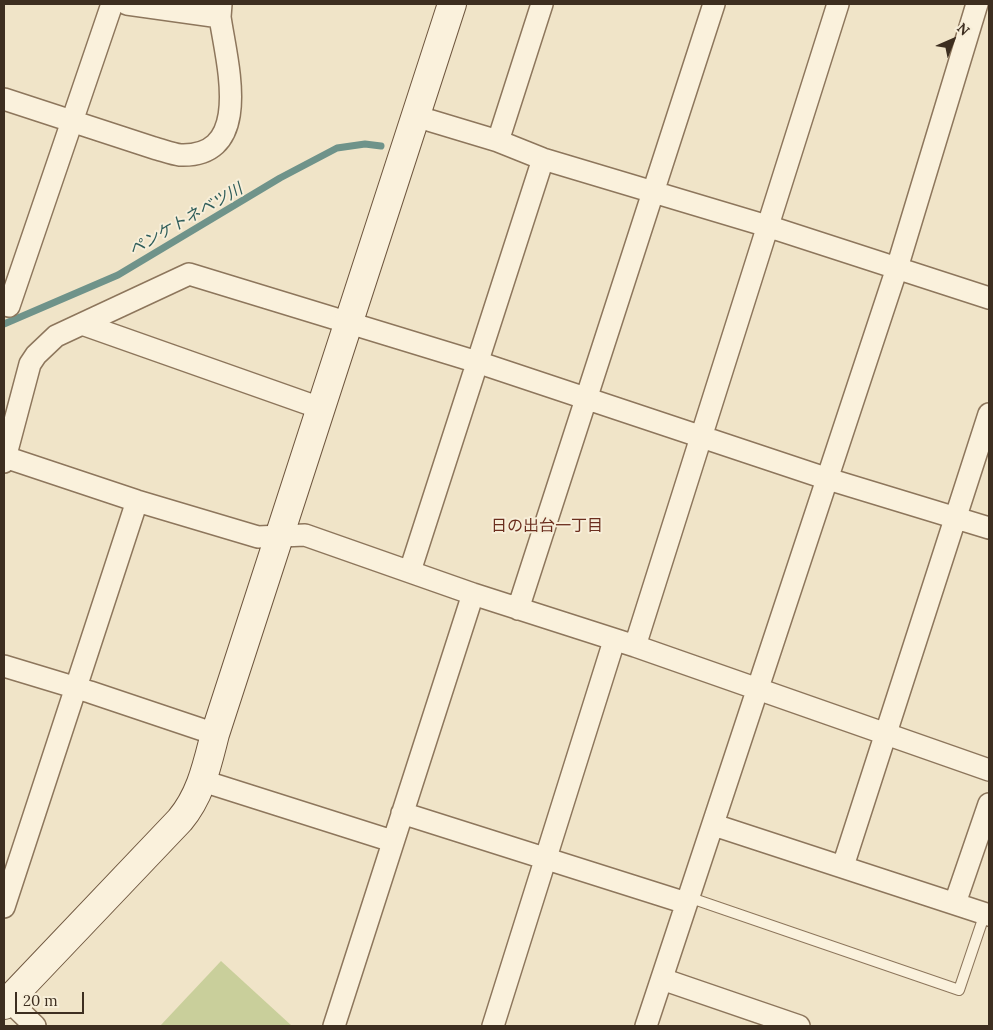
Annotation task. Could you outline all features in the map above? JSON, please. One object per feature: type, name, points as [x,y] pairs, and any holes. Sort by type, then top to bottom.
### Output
[{"type":"street","points":[[4,304],[9,306],[112,4]]},
{"type":"street","points":[[4,99],[179,155],[198,154],[216,143],[227,129],[231,103],[220,10],[128,4]]},
{"type":"street","points":[[35,1026],[5,1000],[180,820],[194,800],[202,781],[279,535],[452,4]]},
{"type":"street","points":[[498,141],[542,4]]},
{"type":"street","points":[[518,609],[714,4]]},
{"type":"street","points":[[635,646],[699,438],[838,4]]},
{"type":"street","points":[[646,1026],[897,268],[977,4]]},
{"type":"street","points":[[415,116],[498,141],[543,159],[768,226],[989,298]]},
{"type":"street","points":[[410,572],[543,159]]},
{"type":"street","points":[[989,528],[699,438],[477,362],[190,274],[56,336],[36,355],[30,364],[5,459],[258,537],[305,535],[473,594],[614,641],[635,646],[989,770]]},
{"type":"street","points":[[82,324],[320,408]]},
{"type":"street","points":[[843,866],[989,414]]},
{"type":"street","points":[[4,907],[137,501]]},
{"type":"street","points":[[334,1026],[473,594]]},
{"type":"street","points":[[492,1026],[614,641]]},
{"type":"street","points":[[4,666],[216,734]]},
{"type":"street","points":[[202,781],[392,842]]},
{"type":"street","points":[[956,903],[989,804]]},
{"type":"street","points":[[402,813],[687,900]]},
{"type":"street","points":[[714,825],[987,914]]},
{"type":"street","points":[[662,978],[799,1026]]},
{"type":"lane","points":[[687,900],[959,990],[987,914]]},
{"type":"green space","points":[[221,961],[292,1026],[160,1026]]},
{"type":"waterway","name":"ペンケトネベツ川","points":[[4,324],[118,275],[280,178],[337,148],[365,144],[381,146]]},
{"type":"district","name":"日の出台一丁目","points":[[547,526]]}]
